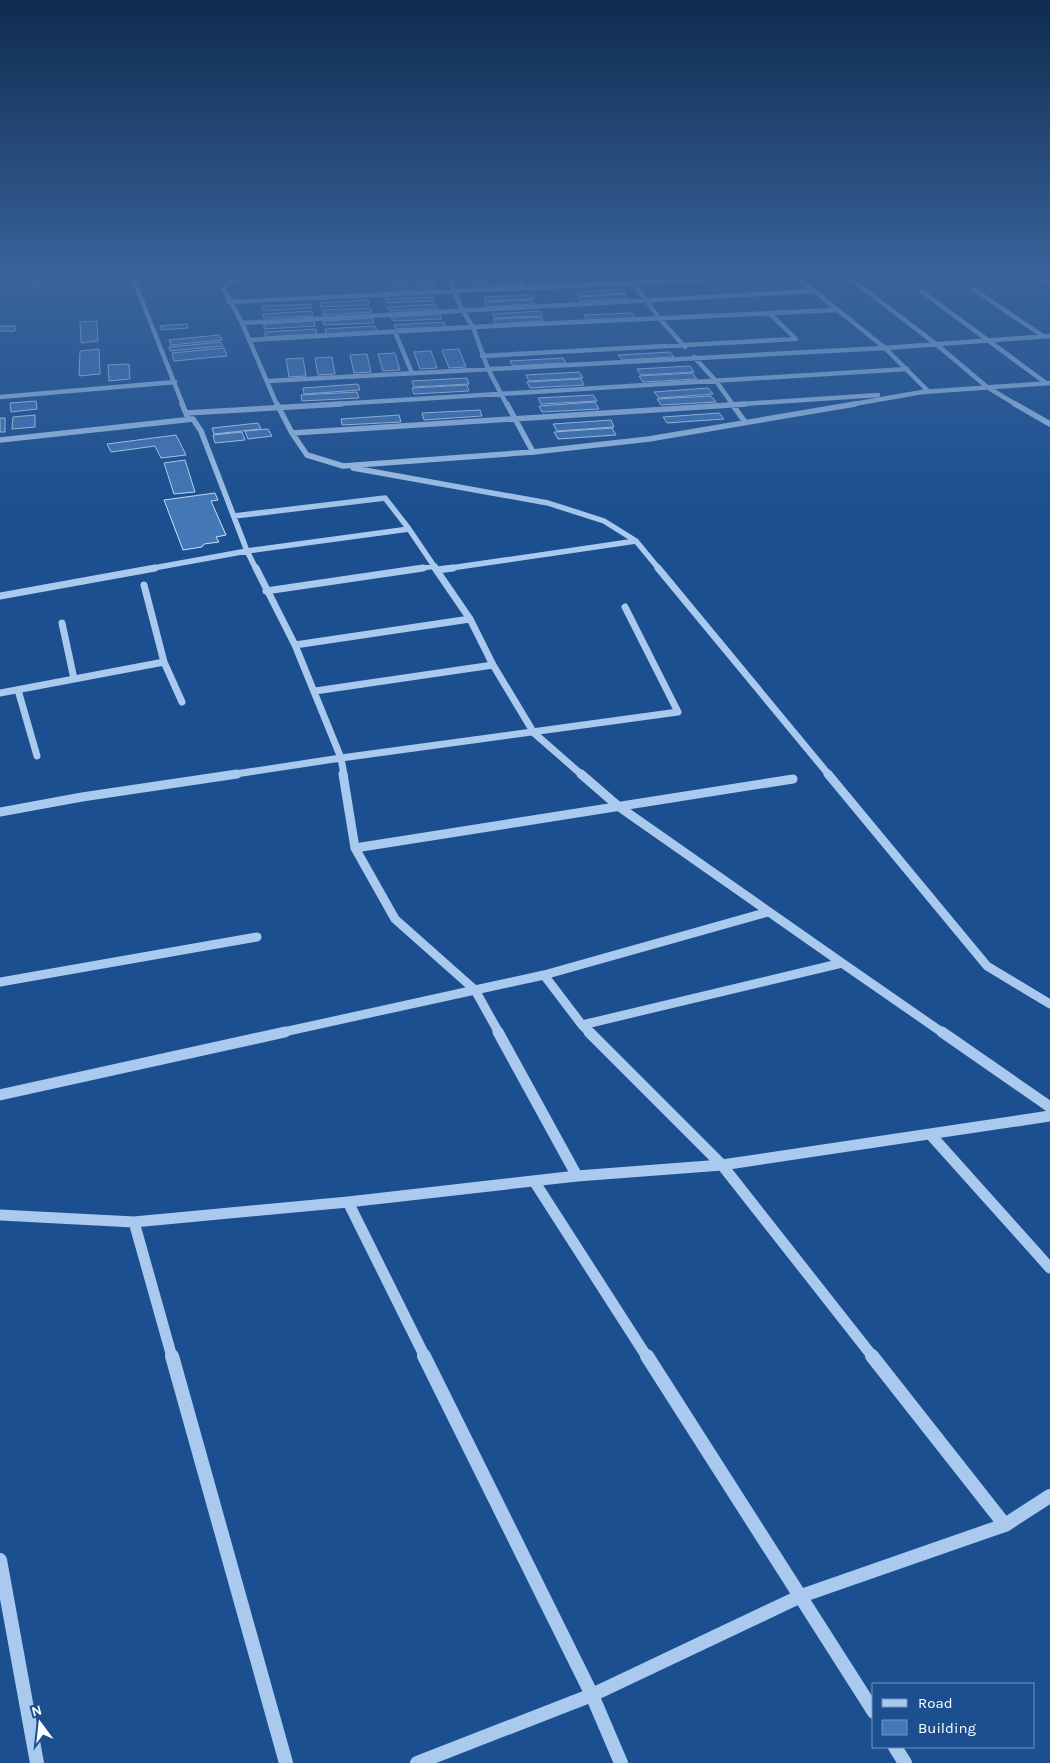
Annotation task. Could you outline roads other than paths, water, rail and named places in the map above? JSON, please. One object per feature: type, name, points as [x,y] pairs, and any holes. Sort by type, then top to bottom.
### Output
[{"type":"street","points":[[163,355],[187,416],[193,419],[201,431],[247,551],[295,645],[315,691],[341,758],[355,848],[395,919],[475,990],[577,1176]]},
{"type":"street","points":[[256,355],[278,407],[307,455],[344,466],[548,503],[604,521],[636,541],[987,966],[1050,1004]]},
{"type":"street","points":[[405,355],[412,373]]},
{"type":"street","points":[[497,355],[482,356],[533,452]]},
{"type":"street","points":[[693,355],[716,380],[745,422]]},
{"type":"street","points":[[268,381],[748,355]]},
{"type":"street","points":[[893,355],[928,391]]},
{"type":"street","points":[[949,355],[986,387],[1050,424]]},
{"type":"street","points":[[1011,355],[1048,383]]},
{"type":"street","points":[[0,440],[187,416],[278,407],[907,369]]},
{"type":"street","points":[[0,397],[174,382]]},
{"type":"street","points":[[292,433],[516,420],[1048,383]]},
{"type":"street","points":[[344,466],[533,452],[649,439],[928,391]]},
{"type":"street","points":[[234,516],[385,498],[409,529],[470,619],[493,665],[534,733],[618,806],[1050,1107]]},
{"type":"street","points":[[0,596],[247,551],[409,529]]},
{"type":"street","points":[[266,591],[636,541]]},
{"type":"street","points":[[144,585],[164,662],[182,702]]},
{"type":"street","points":[[0,812],[82,797],[341,758],[678,712],[625,607]]},
{"type":"street","points":[[295,645],[470,619]]},
{"type":"street","points":[[62,623],[74,679]]},
{"type":"street","points":[[0,693],[164,662]]},
{"type":"street","points":[[315,691],[493,665]]},
{"type":"street","points":[[18,690],[37,756]]},
{"type":"street","points":[[355,848],[793,779]]},
{"type":"street","points":[[0,1095],[544,975],[768,912]]},
{"type":"street","points":[[0,982],[257,937]]},
{"type":"street","points":[[582,1025],[842,963]]},
{"type":"street","points":[[544,975],[582,1025],[722,1165],[1005,1525]]},
{"type":"street","points":[[0,1214],[134,1222],[348,1202],[577,1176],[722,1165],[1050,1116]]},
{"type":"street","points":[[930,1134],[1050,1268]]},
{"type":"street","points":[[534,1181],[872,1709]]},
{"type":"street","points":[[348,1202],[592,1695],[621,1763]]},
{"type":"street","points":[[134,1222],[286,1763]]},
{"type":"street","points":[[418,1763],[592,1695],[801,1596],[1005,1525],[1050,1496]]},
{"type":"street","points":[[0,1560],[37,1763]]},
{"type":"street","points":[[896,1748],[905,1763]]}]
